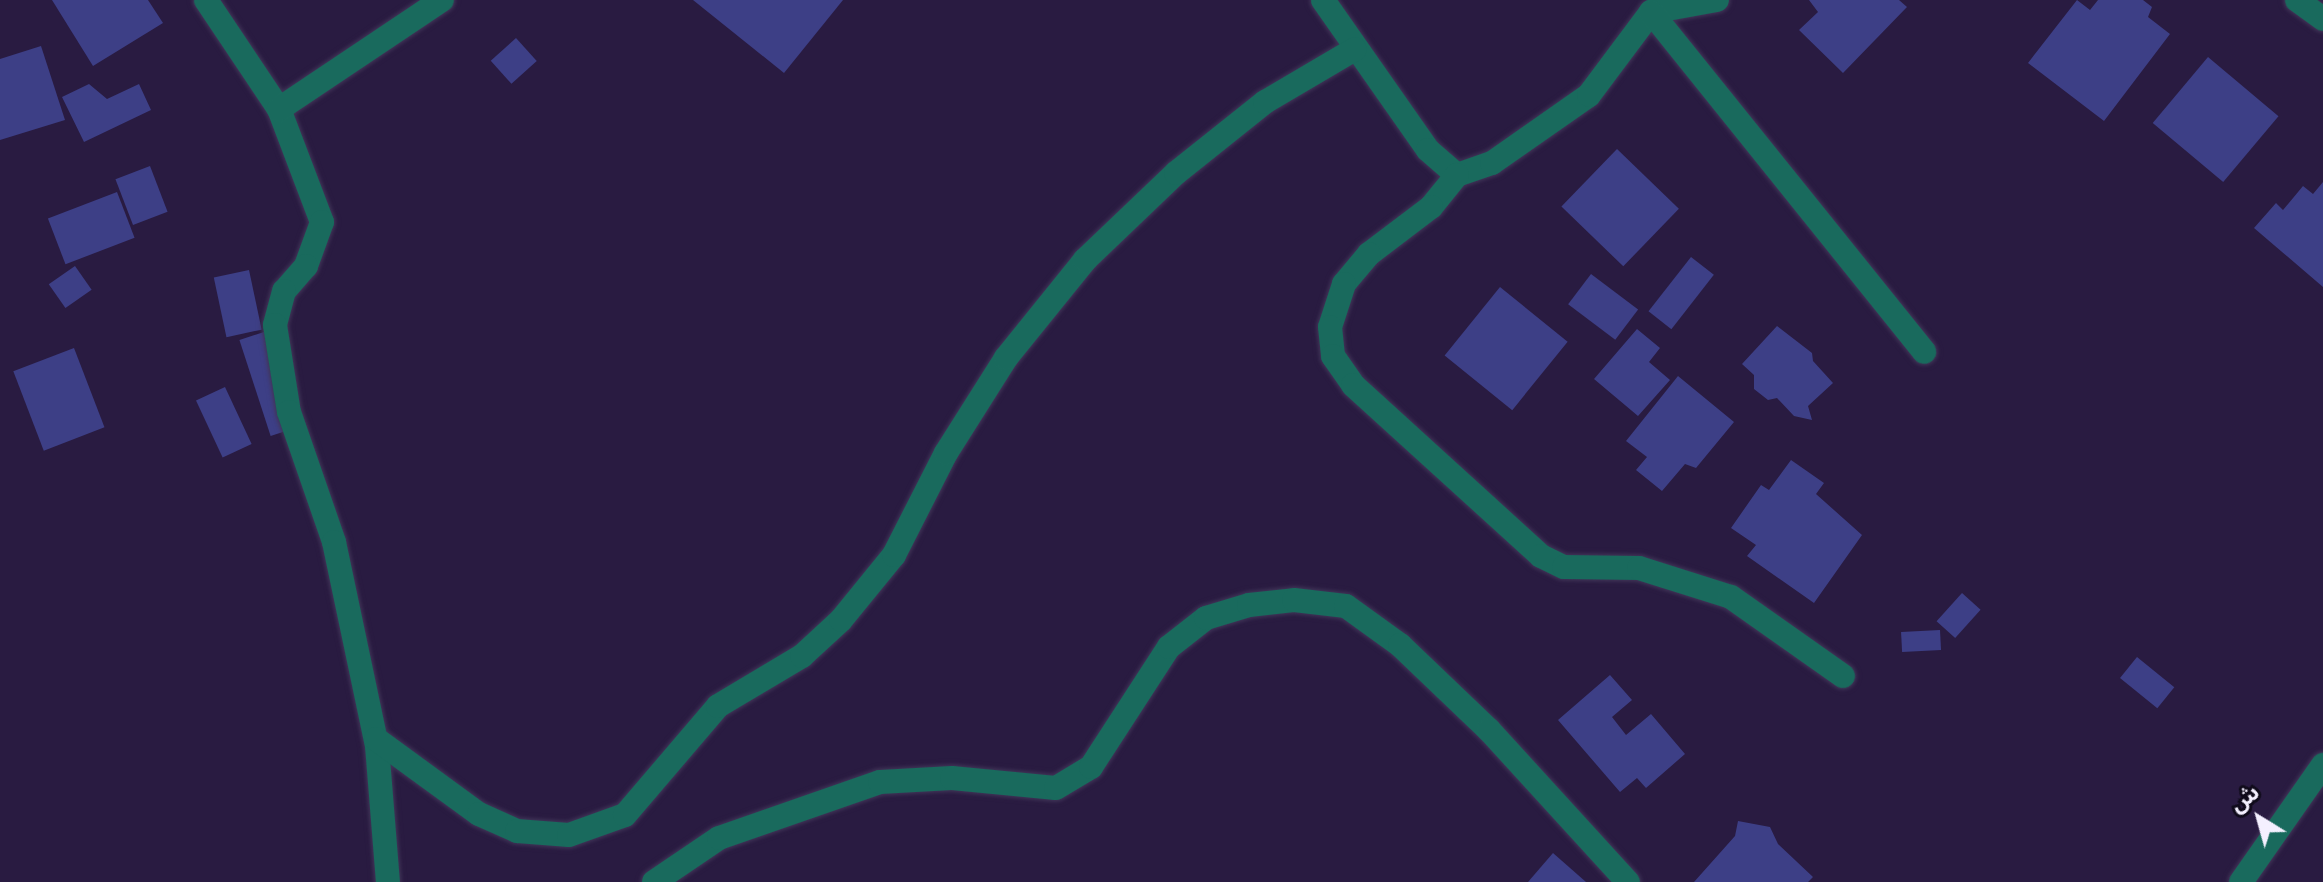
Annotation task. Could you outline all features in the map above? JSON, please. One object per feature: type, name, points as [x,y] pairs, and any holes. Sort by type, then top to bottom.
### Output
[{"type":"street","points":[[206,0],[279,109],[322,222],[306,266],[284,291],[275,325],[289,412],[334,542],[376,739],[388,882]]},
{"type":"street","points":[[279,109],[442,0]]},
{"type":"street","points":[[1323,0],[1428,150],[1457,175]]},
{"type":"street","points":[[1717,0],[1651,12],[1589,95],[1492,163],[1457,175],[1431,207],[1369,254],[1344,284],[1330,327],[1333,356],[1353,385],[1541,556],[1564,567],[1639,568],[1731,597],[1843,676]]},
{"type":"street","points":[[2297,0],[2323,19]]},
{"type":"street","points":[[1651,12],[1924,352]]},
{"type":"street","points":[[376,739],[479,814],[517,831],[569,835],[625,815],[718,706],[802,656],[841,620],[894,555],[946,453],[1006,358],[1085,260],[1176,173],[1265,102],[1355,49]]},
{"type":"street","points":[[654,882],[719,838],[880,782],[952,778],[1056,788],[1091,767],[1169,647],[1206,618],[1249,605],[1294,600],[1346,606],[1400,645],[1489,730],[1628,882]]},
{"type":"street","points":[[2241,882],[2323,765]]},
{"type":"building","points":[[52,0],[148,0],[163,23],[93,66]]},
{"type":"building","points":[[693,0],[843,0],[784,73]]},
{"type":"building","points":[[1809,0],[1899,0],[1907,7],[1843,73],[1799,30],[1818,12]]},
{"type":"building","points":[[2077,0],[2090,10],[2098,0],[2143,0],[2152,7],[2148,17],[2170,34],[2104,121],[2028,63]]},
{"type":"building","points":[[516,38],[537,61],[511,84],[491,61]]},
{"type":"building","points":[[41,46],[65,120],[0,140],[0,59]]},
{"type":"building","points":[[2208,57],[2278,116],[2223,182],[2153,123]]},
{"type":"building","points":[[89,84],[107,99],[139,84],[151,110],[84,142],[62,97]]},
{"type":"building","points":[[1617,149],[1679,209],[1623,266],[1561,207]]},
{"type":"building","points":[[150,166],[168,212],[133,225],[115,179]]},
{"type":"building","points":[[2323,182],[2323,287],[2254,228],[2276,203],[2283,210],[2303,186],[2313,194]]},
{"type":"building","points":[[117,192],[135,238],[65,264],[48,219]]},
{"type":"building","points":[[1691,257],[1714,275],[1671,329],[1649,311]]},
{"type":"building","points":[[75,266],[92,290],[65,308],[49,284]]},
{"type":"building","points":[[249,270],[262,330],[226,337],[214,277]]},
{"type":"building","points":[[1591,274],[1638,310],[1615,340],[1568,304]]},
{"type":"building","points":[[1500,287],[1568,342],[1512,410],[1445,355]]},
{"type":"building","points":[[1777,326],[1812,353],[1813,361],[1833,383],[1808,406],[1812,420],[1794,416],[1777,398],[1768,400],[1754,389],[1754,375],[1742,364]]},
{"type":"building","points":[[1637,329],[1660,348],[1649,362],[1670,380],[1638,416],[1594,379]]},
{"type":"building","points":[[267,331],[298,427],[271,436],[239,340]]},
{"type":"building","points":[[74,348],[104,427],[44,451],[13,371]]},
{"type":"building","points":[[1678,376],[1734,422],[1696,468],[1685,464],[1662,491],[1636,470],[1647,457],[1626,441]]},
{"type":"building","points":[[225,387],[252,444],[223,458],[196,401]]},
{"type":"building","points":[[1791,460],[1824,483],[1816,494],[1862,535],[1814,603],[1747,556],[1756,545],[1731,528],[1761,485],[1769,490]]},
{"type":"building","points":[[1962,593],[1981,610],[1955,638],[1937,621]]},
{"type":"building","points":[[1940,630],[1941,650],[1902,652],[1901,632]]},
{"type":"building","points":[[2137,657],[2174,687],[2157,708],[2120,678]]},
{"type":"building","points":[[1610,675],[1632,700],[1612,717],[1626,735],[1651,714],[1685,754],[1646,788],[1637,778],[1620,792],[1558,720]]},
{"type":"building","points":[[1738,821],[1770,827],[1778,844],[1813,877],[1808,882],[1694,882],[1735,836]]},
{"type":"building","points":[[1553,853],[1586,882],[1528,882]]}]
